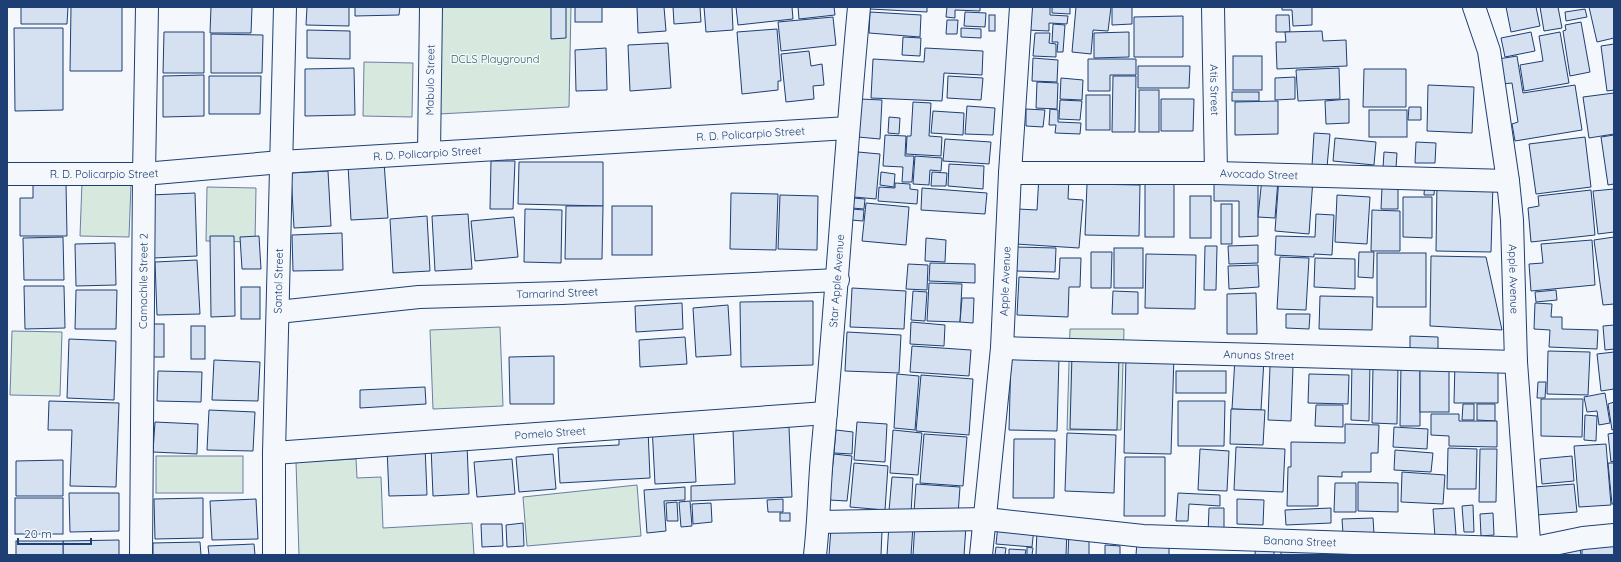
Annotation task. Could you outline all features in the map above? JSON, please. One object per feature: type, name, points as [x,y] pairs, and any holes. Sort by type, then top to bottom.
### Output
[{"type":"street","name":"Camachile Street 2","points":[[141,555],[147,7]]},
{"type":"street","name":"Santol Street","points":[[274,555],[274,453],[284,7]]},
{"type":"street","name":"Mabulo Street","points":[[429,152],[431,7]]},
{"type":"street","name":"Star Apple Avenue","points":[[814,555],[819,522],[822,458],[838,280],[848,128],[859,7]]},
{"type":"street","name":"Apple Avenue","points":[[981,555],[986,519],[1002,348],[1010,173],[1021,7]]},
{"type":"street","name":"Atis Street","points":[[1213,7],[1216,173]]},
{"type":"street","name":"Apple Avenue","points":[[1474,7],[1490,51],[1508,182],[1514,266],[1516,362],[1530,552]]},
{"type":"street","name":"R. D. Policarpio Street","points":[[7,174],[144,174],[281,162],[429,152],[848,128]]},
{"type":"street","name":"Avocado Street","points":[[1010,173],[1216,173],[1508,182]]},
{"type":"street","name":"Tamarind Street","points":[[278,312],[419,297],[562,293],[838,280]]},
{"type":"street","name":"Anunas Street","points":[[1002,348],[1516,362]]},
{"type":"street","name":"Pomelo Street","points":[[274,453],[826,413]]},
{"type":"street","name":"Banana Street","points":[[819,522],[986,519],[1143,536],[1530,552],[1583,538],[1614,535]]},
{"type":"green space","name":"DCLS Playground","points":[[440,7],[571,7],[569,107],[439,114]]},
{"type":"green space","points":[[364,62],[413,63],[412,117],[363,116]]},
{"type":"green space","points":[[82,182],[131,184],[129,237],[80,236]]},
{"type":"green space","points":[[207,187],[256,188],[255,242],[206,241]]},
{"type":"green space","points":[[500,327],[503,406],[433,409],[430,330]]},
{"type":"green space","points":[[1070,329],[1124,329],[1121,430],[1067,430]]},
{"type":"green space","points":[[12,331],[62,332],[60,396],[10,395]]},
{"type":"green space","points":[[156,456],[243,456],[243,493],[156,493]]},
{"type":"green space","points":[[356,459],[357,478],[381,477],[383,528],[472,523],[474,555],[299,555],[296,462]]},
{"type":"green space","points":[[637,485],[641,536],[527,546],[523,497]]},
{"type":"building","points":[[21,7],[68,7],[67,24],[21,24]]},
{"type":"building","points":[[71,7],[122,7],[122,71],[70,71]]},
{"type":"building","points":[[211,7],[252,7],[251,33],[210,33]]},
{"type":"building","points":[[307,7],[349,7],[349,26],[306,25]]},
{"type":"building","points":[[355,7],[400,7],[399,15],[355,16]]},
{"type":"building","points":[[551,7],[566,7],[566,38],[551,39]]},
{"type":"building","points":[[575,7],[602,7],[602,22],[575,22]]},
{"type":"building","points":[[637,7],[664,7],[666,31],[638,33]]},
{"type":"building","points":[[673,7],[700,7],[701,22],[674,24]]},
{"type":"building","points":[[704,7],[732,7],[733,30],[706,32]]},
{"type":"building","points":[[736,7],[792,7],[793,19],[738,25]]},
{"type":"building","points":[[798,7],[834,7],[835,15],[799,19]]},
{"type":"building","points":[[870,7],[927,7],[927,12],[870,9]]},
{"type":"building","points":[[947,7],[980,7],[980,11],[955,10],[955,18],[946,17]]},
{"type":"building","points":[[1029,7],[1050,7],[1050,15],[1068,16],[1067,24],[1049,23],[1049,31],[1027,30]]},
{"type":"building","points":[[1052,7],[1070,7],[1070,14],[1052,13]]},
{"type":"building","points":[[1076,7],[1111,7],[1108,31],[1093,30],[1091,54],[1072,52]]},
{"type":"building","points":[[1112,7],[1132,7],[1132,24],[1112,25]]},
{"type":"building","points":[[1282,7],[1312,7],[1312,25],[1293,26],[1292,10],[1282,10]]},
{"type":"building","points":[[1506,7],[1536,7],[1540,26],[1511,32]]},
{"type":"building","points":[[1540,7],[1558,7],[1562,28],[1544,31]]},
{"type":"building","points":[[1589,7],[1614,7],[1614,38],[1597,42]]},
{"type":"building","points":[[1585,9],[1587,17],[1566,21],[1565,12]]},
{"type":"building","points":[[870,12],[921,15],[920,37],[869,33]]},
{"type":"building","points":[[965,12],[986,13],[985,27],[964,26]]},
{"type":"building","points":[[989,15],[995,15],[995,31],[989,31]]},
{"type":"building","points":[[1276,15],[1289,15],[1290,32],[1276,32]]},
{"type":"building","points":[[1183,16],[1183,57],[1134,57],[1134,17]]},
{"type":"building","points":[[833,17],[836,45],[781,51],[778,22]]},
{"type":"building","points":[[947,20],[958,20],[957,34],[946,34]]},
{"type":"building","points":[[1581,22],[1590,72],[1570,76],[1563,31],[1566,30],[1565,25]]},
{"type":"building","points":[[1053,24],[1065,25],[1063,52],[1057,52],[1058,42],[1052,42]]},
{"type":"building","points":[[14,28],[63,28],[63,110],[15,111]]},
{"type":"building","points":[[961,28],[981,29],[981,38],[961,37]]},
{"type":"building","points":[[777,29],[781,81],[778,81],[778,90],[742,94],[737,32]]},
{"type":"building","points":[[307,30],[350,31],[350,59],[307,58]]},
{"type":"building","points":[[1322,31],[1323,41],[1346,40],[1347,66],[1277,69],[1276,42],[1286,42],[1285,32]]},
{"type":"building","points":[[164,32],[204,32],[204,73],[163,73]]},
{"type":"building","points":[[1129,32],[1129,57],[1094,58],[1094,33]]},
{"type":"building","points":[[1531,32],[1535,51],[1505,57],[1501,38]]},
{"type":"building","points":[[1560,32],[1569,83],[1524,91],[1520,65],[1543,61],[1539,36]]},
{"type":"building","points":[[1035,33],[1050,33],[1049,43],[1056,44],[1056,57],[1033,56]]},
{"type":"building","points":[[211,34],[263,35],[262,73],[211,73]]},
{"type":"building","points":[[903,37],[921,38],[920,56],[902,55]]},
{"type":"building","points":[[668,43],[671,88],[630,91],[628,45]]},
{"type":"building","points":[[1614,44],[1614,90],[1607,91],[1601,46]]},
{"type":"building","points":[[606,48],[607,90],[576,91],[575,50]]},
{"type":"building","points":[[925,48],[983,51],[982,75],[944,73],[942,101],[871,98],[873,59],[924,62]]},
{"type":"building","points":[[809,51],[811,66],[822,64],[824,85],[813,86],[814,99],[786,102],[781,54]]},
{"type":"building","points":[[1233,56],[1262,56],[1262,90],[1233,90]]},
{"type":"building","points":[[1517,56],[1523,93],[1575,85],[1582,130],[1515,141],[1512,124],[1518,122],[1512,83],[1502,84],[1498,59]]},
{"type":"building","points":[[1033,58],[1058,60],[1057,82],[1032,81]]},
{"type":"building","points":[[1088,59],[1136,59],[1136,75],[1110,75],[1110,91],[1088,91]]},
{"type":"building","points":[[1138,66],[1190,66],[1189,88],[1138,88]]},
{"type":"building","points":[[354,68],[355,115],[305,116],[305,69]]},
{"type":"building","points":[[1339,68],[1340,99],[1298,101],[1296,70]]},
{"type":"building","points":[[1364,69],[1406,69],[1406,107],[1363,107]]},
{"type":"building","points":[[204,75],[204,116],[163,117],[163,76]]},
{"type":"building","points":[[209,76],[261,76],[260,114],[209,114]]},
{"type":"building","points":[[948,76],[983,78],[981,100],[947,98]]},
{"type":"building","points":[[1113,76],[1136,76],[1135,132],[1112,132]]},
{"type":"building","points":[[1295,77],[1295,99],[1275,100],[1275,78]]},
{"type":"building","points":[[1061,78],[1083,80],[1082,100],[1060,99]]},
{"type":"building","points":[[1037,82],[1058,83],[1057,109],[1036,108]]},
{"type":"building","points":[[1428,85],[1474,87],[1472,133],[1427,131]]},
{"type":"building","points":[[1139,90],[1159,90],[1159,132],[1139,132]]},
{"type":"building","points":[[1232,92],[1259,92],[1259,101],[1232,101]]},
{"type":"building","points":[[1614,93],[1614,134],[1589,138],[1583,97]]},
{"type":"building","points":[[1086,95],[1110,95],[1110,130],[1086,130]]},
{"type":"building","points":[[860,99],[882,100],[880,139],[858,137]]},
{"type":"building","points":[[1161,99],[1194,99],[1193,131],[1161,131]]},
{"type":"building","points":[[1349,99],[1349,123],[1326,124],[1325,101]]},
{"type":"building","points":[[1060,100],[1082,101],[1080,120],[1059,119]]},
{"type":"building","points":[[1278,101],[1278,134],[1235,135],[1235,102]]},
{"type":"building","points":[[913,102],[931,103],[929,136],[942,137],[941,156],[906,154],[907,136],[911,136]]},
{"type":"building","points":[[967,106],[995,108],[993,135],[965,134]]},
{"type":"building","points":[[1409,107],[1421,107],[1421,120],[1408,120]]},
{"type":"building","points":[[1026,109],[1045,110],[1043,127],[1026,126]]},
{"type":"building","points":[[1050,109],[1058,110],[1058,122],[1081,123],[1080,134],[1055,133],[1056,125],[1049,125]]},
{"type":"building","points":[[1369,110],[1407,110],[1407,137],[1369,137]]},
{"type":"building","points":[[933,111],[964,113],[963,135],[931,133]]},
{"type":"building","points":[[889,117],[900,118],[899,134],[888,133]]},
{"type":"building","points":[[1314,133],[1330,134],[1327,167],[1312,166]]},
{"type":"building","points":[[885,135],[906,136],[905,156],[914,156],[912,182],[902,182],[903,167],[883,166]]},
{"type":"building","points":[[1614,135],[1614,184],[1608,185],[1601,137]]},
{"type":"building","points":[[1585,137],[1591,187],[1536,194],[1529,144]]},
{"type":"building","points":[[1335,138],[1376,142],[1374,165],[1333,161]]},
{"type":"building","points":[[945,139],[991,142],[989,164],[943,161]]},
{"type":"building","points":[[1416,142],[1436,143],[1435,163],[1415,163]]},
{"type":"building","points":[[858,152],[880,154],[876,199],[854,197]]},
{"type":"building","points":[[1384,152],[1397,153],[1396,168],[1383,168]]},
{"type":"building","points":[[915,156],[942,158],[941,171],[930,170],[929,185],[913,184]]},
{"type":"building","points":[[491,161],[515,161],[513,209],[490,209]]},
{"type":"building","points":[[384,162],[388,218],[351,220],[348,165]]},
{"type":"building","points":[[519,162],[603,162],[603,206],[518,204]]},
{"type":"building","points":[[949,164],[984,166],[983,189],[948,186]]},
{"type":"building","points":[[328,171],[331,226],[294,228],[291,173]]},
{"type":"building","points":[[881,172],[895,174],[894,187],[880,185]]},
{"type":"building","points":[[932,172],[947,173],[946,186],[931,186]]},
{"type":"building","points":[[1039,175],[1069,177],[1068,199],[1083,200],[1079,248],[1016,244],[1018,209],[1037,210]]},
{"type":"building","points":[[1214,176],[1258,176],[1258,236],[1239,237],[1239,201],[1214,201]]},
{"type":"building","points":[[1279,177],[1313,179],[1309,234],[1275,231]]},
{"type":"building","points":[[1145,178],[1174,178],[1174,237],[1145,237]]},
{"type":"building","points":[[1262,178],[1278,180],[1275,218],[1258,217]]},
{"type":"building","points":[[1425,180],[1435,181],[1434,195],[1424,195]]},
{"type":"building","points":[[1437,182],[1493,183],[1491,252],[1436,251]]},
{"type":"building","points":[[33,183],[66,183],[67,236],[20,236],[20,198],[33,198]]},
{"type":"building","points":[[895,183],[910,184],[910,189],[918,190],[917,204],[878,201],[879,187],[895,188]]},
{"type":"building","points":[[1087,184],[1140,185],[1139,236],[1085,235]]},
{"type":"building","points":[[922,188],[987,193],[985,214],[921,210]]},
{"type":"building","points":[[1382,188],[1398,189],[1398,209],[1381,209]]},
{"type":"building","points":[[1614,189],[1614,232],[1598,234],[1593,191]]},
{"type":"building","points":[[1591,190],[1595,235],[1531,242],[1528,208],[1539,206],[1538,196]]},
{"type":"building","points":[[195,193],[197,256],[153,258],[151,195]]},
{"type":"building","points":[[731,193],[778,194],[776,250],[730,249]]},
{"type":"building","points":[[780,195],[818,196],[817,250],[778,249]]},
{"type":"building","points":[[1337,195],[1370,197],[1367,244],[1335,242]]},
{"type":"building","points":[[1190,196],[1211,196],[1211,238],[1190,238]]},
{"type":"building","points":[[1403,197],[1432,197],[1432,238],[1403,237]]},
{"type":"building","points":[[853,198],[865,199],[864,209],[852,208]]},
{"type":"building","points":[[866,203],[909,207],[906,245],[862,241]]},
{"type":"building","points":[[1221,204],[1232,204],[1232,244],[1221,244]]},
{"type":"building","points":[[566,206],[603,206],[602,259],[565,259]]},
{"type":"building","points":[[612,206],[652,206],[652,255],[612,255]]},
{"type":"building","points":[[525,209],[562,210],[561,263],[524,262]]},
{"type":"building","points":[[852,209],[864,210],[863,221],[851,220]]},
{"type":"building","points":[[1372,210],[1400,211],[1400,251],[1371,251]]},
{"type":"building","points":[[468,214],[472,269],[435,271],[432,216]]},
{"type":"building","points":[[1316,214],[1334,215],[1332,255],[1314,254],[1314,257],[1275,255],[1276,236],[1315,237]]},
{"type":"building","points":[[427,216],[430,271],[393,273],[390,219]]},
{"type":"building","points":[[514,217],[518,257],[475,261],[471,221]]},
{"type":"building","points":[[342,233],[343,270],[293,271],[292,235]]},
{"type":"building","points":[[210,236],[234,236],[235,316],[211,317]]},
{"type":"building","points":[[259,236],[261,269],[242,269],[240,237]]},
{"type":"building","points":[[63,237],[64,280],[24,280],[23,238]]},
{"type":"building","points":[[1614,237],[1614,304],[1603,305],[1594,240]]},
{"type":"building","points":[[926,238],[946,240],[945,262],[925,261]]},
{"type":"building","points":[[1592,240],[1595,285],[1531,291],[1529,264],[1543,263],[1541,244]]},
{"type":"building","points":[[115,243],[116,285],[76,286],[75,244]]},
{"type":"building","points":[[1258,245],[1258,263],[1229,264],[1228,246]]},
{"type":"building","points":[[1205,246],[1217,246],[1216,290],[1204,290]]},
{"type":"building","points":[[1016,247],[1056,248],[1055,272],[1016,271]]},
{"type":"building","points":[[1114,248],[1143,248],[1143,288],[1114,288]]},
{"type":"building","points":[[1091,252],[1112,252],[1111,288],[1091,288]]},
{"type":"building","points":[[1359,252],[1374,252],[1373,278],[1358,277]]},
{"type":"building","points":[[1377,253],[1426,253],[1426,307],[1377,307]]},
{"type":"building","points":[[1146,254],[1196,255],[1195,309],[1145,308]]},
{"type":"building","points":[[1431,256],[1486,257],[1502,330],[1430,326]]},
{"type":"building","points":[[1280,257],[1309,258],[1306,310],[1277,309]]},
{"type":"building","points":[[1060,258],[1081,258],[1080,287],[1069,287],[1068,317],[1017,315],[1019,277],[1059,279]]},
{"type":"building","points":[[1315,258],[1355,259],[1355,289],[1314,287]]},
{"type":"building","points":[[197,260],[200,314],[157,315],[155,262]]},
{"type":"building","points":[[930,263],[975,264],[975,283],[929,281]]},
{"type":"building","points":[[908,264],[928,265],[927,290],[906,289]]},
{"type":"building","points":[[1258,265],[1259,287],[1229,289],[1228,266]]},
{"type":"building","points":[[929,283],[962,284],[960,322],[927,321]]},
{"type":"building","points":[[24,286],[64,286],[65,328],[25,329]]},
{"type":"building","points":[[241,287],[260,287],[260,319],[241,319]]},
{"type":"building","points":[[852,288],[906,291],[904,329],[850,327]]},
{"type":"building","points":[[76,290],[117,290],[116,329],[75,329]]},
{"type":"building","points":[[1556,290],[1557,300],[1536,302],[1535,292]]},
{"type":"building","points":[[913,291],[927,292],[925,321],[911,320]]},
{"type":"building","points":[[1113,291],[1138,292],[1138,314],[1112,314]]},
{"type":"building","points":[[1256,293],[1257,334],[1227,334],[1227,294]]},
{"type":"building","points":[[1320,296],[1373,297],[1372,330],[1319,329]]},
{"type":"building","points":[[962,298],[974,298],[973,323],[960,322]]},
{"type":"building","points":[[813,301],[813,365],[741,367],[740,302]]},
{"type":"building","points":[[682,303],[683,329],[636,332],[635,306]]},
{"type":"building","points":[[1535,303],[1552,304],[1551,317],[1562,317],[1562,329],[1598,330],[1597,349],[1549,347],[1550,330],[1534,329]]},
{"type":"building","points":[[728,305],[731,355],[696,357],[693,308]]},
{"type":"building","points":[[1286,314],[1310,314],[1309,329],[1286,328]]},
{"type":"building","points":[[911,322],[945,325],[944,346],[910,344]]},
{"type":"building","points":[[150,324],[164,324],[164,357],[150,357]]},
{"type":"building","points":[[1614,325],[1614,349],[1605,350],[1603,326]]},
{"type":"building","points":[[191,326],[205,326],[205,359],[191,359]]},
{"type":"building","points":[[847,332],[901,335],[899,373],[845,371]]},
{"type":"building","points":[[1410,336],[1438,337],[1438,350],[1410,350]]},
{"type":"building","points":[[685,337],[687,364],[640,367],[639,340]]},
{"type":"building","points":[[69,339],[116,341],[114,400],[67,398]]},
{"type":"building","points":[[912,346],[971,350],[969,376],[910,372]]},
{"type":"building","points":[[1548,351],[1590,352],[1588,395],[1547,394]]},
{"type":"building","points":[[1614,352],[1614,389],[1601,391],[1597,354]]},
{"type":"building","points":[[1072,354],[1119,356],[1117,430],[1070,429]]},
{"type":"building","points":[[1126,354],[1174,355],[1171,454],[1124,453]]},
{"type":"building","points":[[554,356],[554,404],[510,404],[509,357]]},
{"type":"building","points":[[1011,356],[1059,357],[1057,431],[1009,430]]},
{"type":"building","points":[[1235,358],[1264,359],[1261,410],[1232,409]]},
{"type":"building","points":[[214,360],[260,362],[258,401],[212,400]]},
{"type":"building","points":[[1352,361],[1370,361],[1369,421],[1351,420]]},
{"type":"building","points":[[1455,362],[1498,363],[1498,403],[1454,403]]},
{"type":"building","points":[[1373,364],[1398,364],[1397,424],[1372,423]]},
{"type":"building","points":[[1401,364],[1420,364],[1420,426],[1400,426]]},
{"type":"building","points":[[1420,365],[1449,365],[1449,412],[1420,412]]},
{"type":"building","points":[[1270,366],[1293,366],[1291,421],[1268,420]]},
{"type":"building","points":[[158,371],[202,372],[201,402],[157,401]]},
{"type":"building","points":[[1176,371],[1226,371],[1226,393],[1176,393]]},
{"type":"building","points":[[897,374],[919,376],[915,430],[894,428]]},
{"type":"building","points":[[1309,374],[1349,375],[1348,404],[1308,403]]},
{"type":"building","points":[[921,375],[973,379],[969,435],[916,431]]},
{"type":"building","points":[[1538,382],[1546,382],[1545,398],[1537,398]]},
{"type":"building","points":[[425,387],[426,404],[360,408],[360,390]]},
{"type":"building","points":[[1605,393],[1610,423],[1599,425],[1597,411],[1587,412],[1584,397]]},
{"type":"building","points":[[1541,399],[1583,399],[1582,437],[1541,436]]},
{"type":"building","points":[[49,401],[119,403],[116,487],[70,486],[72,430],[48,430]]},
{"type":"building","points":[[1178,401],[1225,401],[1224,446],[1178,446]]},
{"type":"building","points":[[1614,402],[1614,429],[1612,430],[1608,404]]},
{"type":"building","points":[[1463,404],[1474,404],[1474,420],[1462,420]]},
{"type":"building","points":[[1477,404],[1495,404],[1495,421],[1477,420]]},
{"type":"building","points":[[1316,405],[1343,405],[1343,427],[1315,426]]},
{"type":"building","points":[[1231,409],[1265,410],[1263,445],[1230,444]]},
{"type":"building","points":[[209,410],[255,412],[253,451],[207,450]]},
{"type":"building","points":[[1431,414],[1459,414],[1459,421],[1497,421],[1497,447],[1449,446],[1449,436],[1431,435]]},
{"type":"building","points":[[1585,415],[1597,416],[1596,441],[1584,440]]},
{"type":"building","points":[[155,422],[198,424],[197,454],[153,452]]},
{"type":"building","points":[[857,422],[887,424],[885,462],[854,460]]},
{"type":"building","points":[[693,423],[696,482],[655,484],[652,426]]},
{"type":"building","points":[[1345,424],[1379,425],[1378,453],[1371,453],[1371,472],[1342,472],[1342,477],[1318,476],[1318,506],[1287,506],[1288,467],[1291,467],[1291,442],[1345,443]]},
{"type":"building","points":[[789,427],[792,497],[691,501],[691,486],[735,484],[733,429]]},
{"type":"building","points":[[1394,427],[1428,429],[1427,449],[1393,447]]},
{"type":"building","points":[[648,429],[650,478],[560,483],[558,448],[619,445],[619,430]]},
{"type":"building","points":[[836,430],[853,432],[852,454],[834,453]]},
{"type":"building","points":[[893,430],[922,433],[918,475],[890,473]]},
{"type":"building","points":[[1067,433],[1116,435],[1114,493],[1065,491]]},
{"type":"building","points":[[1614,433],[1614,461],[1611,462],[1608,434]]},
{"type":"building","points":[[924,434],[967,437],[963,486],[920,483]]},
{"type":"building","points":[[1014,439],[1055,439],[1054,498],[1013,498]]},
{"type":"building","points":[[1606,444],[1611,505],[1579,507],[1574,446]]},
{"type":"building","points":[[467,445],[469,494],[433,496],[431,446]]},
{"type":"building","points":[[425,446],[427,495],[389,496],[387,448]]},
{"type":"building","points":[[1236,447],[1285,449],[1283,492],[1234,490]]},
{"type":"building","points":[[1448,448],[1477,449],[1476,489],[1447,489]]},
{"type":"building","points":[[1200,449],[1229,451],[1227,491],[1198,490]]},
{"type":"building","points":[[1480,449],[1497,449],[1496,502],[1479,502]]},
{"type":"building","points":[[1395,450],[1433,453],[1431,472],[1394,470]]},
{"type":"building","points":[[553,454],[556,489],[519,492],[516,457]]},
{"type":"building","points":[[834,454],[852,456],[847,501],[829,500]]},
{"type":"building","points":[[1572,456],[1574,481],[1542,484],[1540,459]]},
{"type":"building","points":[[1125,457],[1165,457],[1165,516],[1124,516]]},
{"type":"building","points":[[512,459],[515,494],[477,497],[474,462]]},
{"type":"building","points":[[63,460],[63,496],[16,496],[16,461]]},
{"type":"building","points":[[854,463],[888,466],[885,510],[850,507]]},
{"type":"building","points":[[1608,463],[1614,463],[1614,504],[1612,504]]},
{"type":"building","points":[[1402,472],[1445,475],[1443,504],[1401,502]]},
{"type":"building","points":[[892,477],[913,478],[911,513],[889,511]]},
{"type":"building","points":[[1358,482],[1398,483],[1398,512],[1358,511]]},
{"type":"building","points":[[1335,483],[1356,483],[1356,512],[1334,512]]},
{"type":"building","points":[[916,484],[960,487],[958,515],[914,512]]},
{"type":"building","points":[[1574,484],[1577,512],[1536,515],[1534,487]]},
{"type":"building","points":[[685,487],[685,500],[664,501],[666,531],[647,533],[644,490]]},
{"type":"building","points":[[69,493],[119,493],[119,531],[70,532]]},
{"type":"building","points":[[1178,493],[1220,495],[1220,506],[1189,504],[1188,521],[1176,521]]},
{"type":"building","points":[[15,498],[63,498],[63,534],[15,534]]},
{"type":"building","points":[[203,498],[203,538],[155,539],[154,499]]},
{"type":"building","points":[[256,499],[258,539],[212,540],[210,501]]},
{"type":"building","points":[[783,499],[783,512],[768,512],[767,500]]},
{"type":"building","points":[[1237,499],[1264,500],[1263,525],[1237,524]]},
{"type":"building","points":[[690,501],[692,526],[681,527],[679,502]]},
{"type":"building","points":[[677,502],[678,521],[667,521],[666,503]]},
{"type":"building","points":[[711,503],[712,522],[693,524],[692,504]]},
{"type":"building","points":[[1473,505],[1474,532],[1464,532],[1462,506]]},
{"type":"building","points":[[1209,508],[1224,508],[1224,533],[1208,533]]},
{"type":"building","points":[[1331,508],[1331,523],[1286,525],[1285,510]]},
{"type":"building","points":[[1454,508],[1456,535],[1435,537],[1433,509]]},
{"type":"building","points":[[780,513],[790,513],[790,521],[780,521]]},
{"type":"building","points":[[1493,513],[1494,535],[1481,536],[1480,514]]},
{"type":"building","points":[[1373,518],[1374,534],[1343,534],[1342,519]]},
{"type":"building","points":[[523,523],[524,546],[507,547],[506,525]]},
{"type":"building","points":[[915,523],[966,526],[964,555],[913,555]]},
{"type":"building","points":[[481,524],[502,524],[503,546],[482,547]]},
{"type":"building","points":[[889,524],[913,526],[911,555],[887,555]]},
{"type":"building","points":[[998,525],[1034,528],[1032,547],[996,544]]},
{"type":"building","points":[[831,528],[882,531],[881,555],[829,555]]},
{"type":"building","points":[[1037,530],[1067,531],[1066,555],[1036,555]]},
{"type":"building","points":[[1069,533],[1089,533],[1089,555],[1068,555]]},
{"type":"building","points":[[119,540],[119,555],[63,555],[63,541]]},
{"type":"building","points":[[16,541],[63,541],[63,555],[16,555]]},
{"type":"building","points":[[200,542],[201,555],[153,555],[153,543]]},
{"type":"building","points":[[1137,542],[1169,543],[1169,555],[1136,555]]},
{"type":"building","points":[[1256,542],[1274,542],[1274,555],[1255,555]]},
{"type":"building","points":[[254,544],[255,555],[209,555],[208,546]]},
{"type":"building","points":[[1327,544],[1327,555],[1281,555],[1281,546]]},
{"type":"building","points":[[1105,545],[1120,546],[1120,555],[1105,555]]},
{"type":"building","points":[[1614,546],[1614,555],[1582,555],[1582,548]]},
{"type":"building","points":[[996,547],[1006,548],[1005,555],[995,555]]},
{"type":"building","points":[[1027,547],[1033,548],[1032,555],[1027,555]]},
{"type":"building","points":[[1580,548],[1581,555],[1543,555]]},
{"type":"building","points":[[1009,549],[1026,550],[1025,555],[1009,555]]}]
